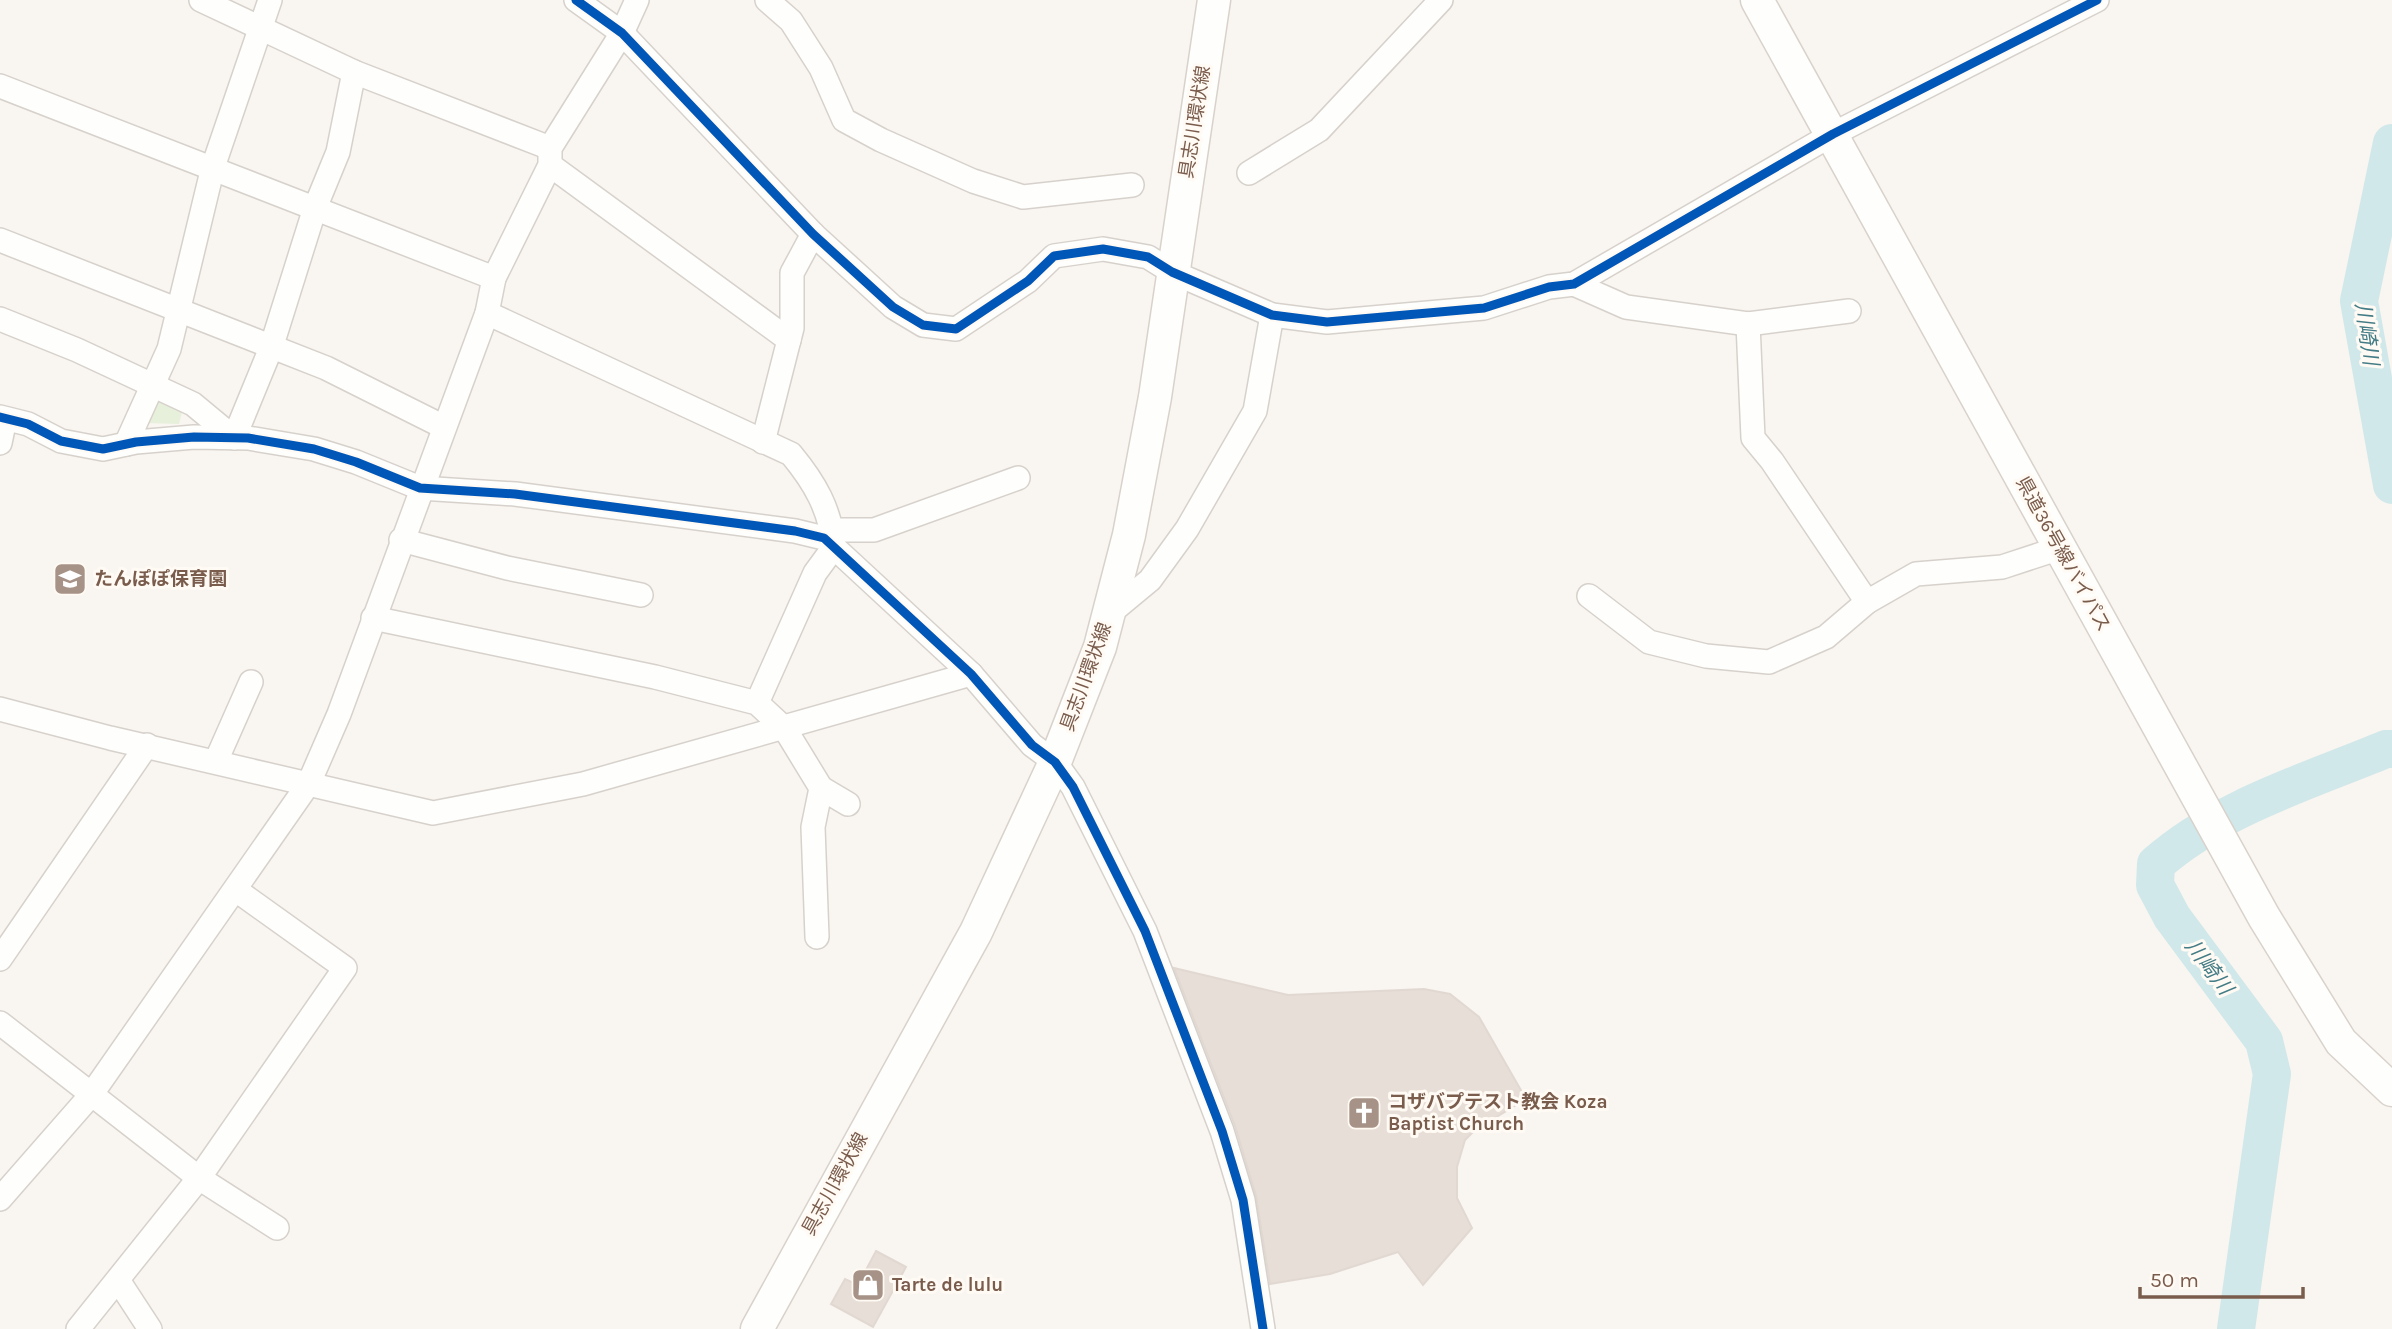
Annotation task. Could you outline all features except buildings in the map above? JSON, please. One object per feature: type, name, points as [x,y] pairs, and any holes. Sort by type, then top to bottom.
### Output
[{"type":"main road","name":"具志川環状線","points":[[757,1329],[976,932],[1055,762],[1100,647],[1129,535],[1155,397],[1214,0]]},
{"type":"main road","name":"県道36号線バイパス","points":[[1757,0],[2264,917],[2341,1042],[2392,1090]]},
{"type":"street","points":[[201,0],[355,72],[550,156],[789,340]]},
{"type":"street","points":[[126,444],[154,385],[181,310],[213,167],[270,0]]},
{"type":"street","points":[[576,0],[622,33],[813,234],[893,307],[923,325],[956,329],[1028,281],[1054,256],[1103,249],[1148,257],[1172,272],[1272,315],[1327,322],[1484,308],[1549,287],[1574,284],[1833,134],[2097,0]]},
{"type":"street","points":[[0,1199],[91,1095],[309,783],[339,713],[420,488],[487,313],[494,278],[550,156],[622,33],[637,0]]},
{"type":"street","points":[[767,0],[791,22],[821,68],[844,120],[881,140],[973,181],[1023,197],[1132,185]]},
{"type":"street","points":[[1249,173],[1319,130],[1441,0]]},
{"type":"street","points":[[234,438],[271,348],[315,208],[338,152],[355,72]]},
{"type":"street","points":[[0,86],[494,278]]},
{"type":"street","points":[[763,442],[792,328],[792,273],[813,234]]},
{"type":"street","points":[[0,240],[326,368],[444,426]]},
{"type":"street","points":[[1574,284],[1626,307],[1748,324],[1849,311]]},
{"type":"street","points":[[487,313],[791,454],[815,483],[833,539],[914,625],[971,674],[1032,746],[1055,762],[1073,787],[1145,931],[1222,1132],[1243,1200],[1263,1329]]},
{"type":"street","points":[[1109,614],[1150,580],[1187,529],[1255,411],[1272,315]]},
{"type":"street","points":[[0,318],[193,404],[234,438]]},
{"type":"street","points":[[1748,324],[1753,438],[1772,461],[1867,602]]},
{"type":"street","points":[[0,443],[3,418],[28,424],[61,440],[103,449],[194,437],[281,442],[356,462],[420,488],[515,494],[795,531],[833,539],[874,530],[1018,478]]},
{"type":"street","points":[[757,704],[815,573],[833,539]]},
{"type":"street","points":[[401,540],[507,568],[642,596]]},
{"type":"street","points":[[1589,596],[1650,642],[1706,656],[1769,662],[1826,638],[1867,602],[1916,574],[2002,567],[2060,548]]},
{"type":"street","points":[[373,618],[655,677],[757,704],[785,729],[821,788],[848,804]]},
{"type":"street","points":[[0,709],[433,813],[583,784],[785,729],[971,674]]},
{"type":"street","points":[[216,761],[251,682]]},
{"type":"street","points":[[0,958],[7,933],[147,745]]},
{"type":"street","points":[[817,937],[813,827],[821,788]]},
{"type":"street","points":[[78,1329],[199,1178],[345,968],[236,890]]},
{"type":"street","points":[[0,1023],[199,1178],[277,1228]]},
{"type":"street","points":[[118,1280],[150,1329]]},
{"type":"green space","points":[[156,396],[183,408],[179,424],[146,423]]},
{"type":"waterway","name":"川崎川","points":[[2392,143],[2359,301],[2392,485]]},
{"type":"waterway","name":"川崎川","points":[[2236,1329],[2272,1074],[2264,1041],[2172,917],[2155,885],[2156,864],[2181,844],[2236,811],[2386,749],[2392,749]]},
{"type":"cycle path","points":[[576,0],[622,33],[813,234],[893,307],[923,325],[956,329],[1028,281],[1054,256],[1103,249],[1148,257],[1172,272],[1272,315],[1327,322],[1484,308],[1549,287],[1574,284],[1833,134],[2097,0]]},
{"type":"cycle path","points":[[0,417],[28,424],[61,441],[103,449],[136,442],[194,437],[248,438],[314,449],[356,462],[420,488],[515,494],[795,531],[824,538],[971,674],[1032,745],[1055,762],[1073,787],[1145,931],[1222,1131],[1243,1200],[1263,1329]]},
{"type":"place","name":"たんぽぽ保育園","points":[[70,579]]},
{"type":"place","name":"コザバプテスト教会 Koza Baptist Church","points":[[1364,1113]]},
{"type":"place","name":"Tarte de lulu","points":[[868,1285]]}]
